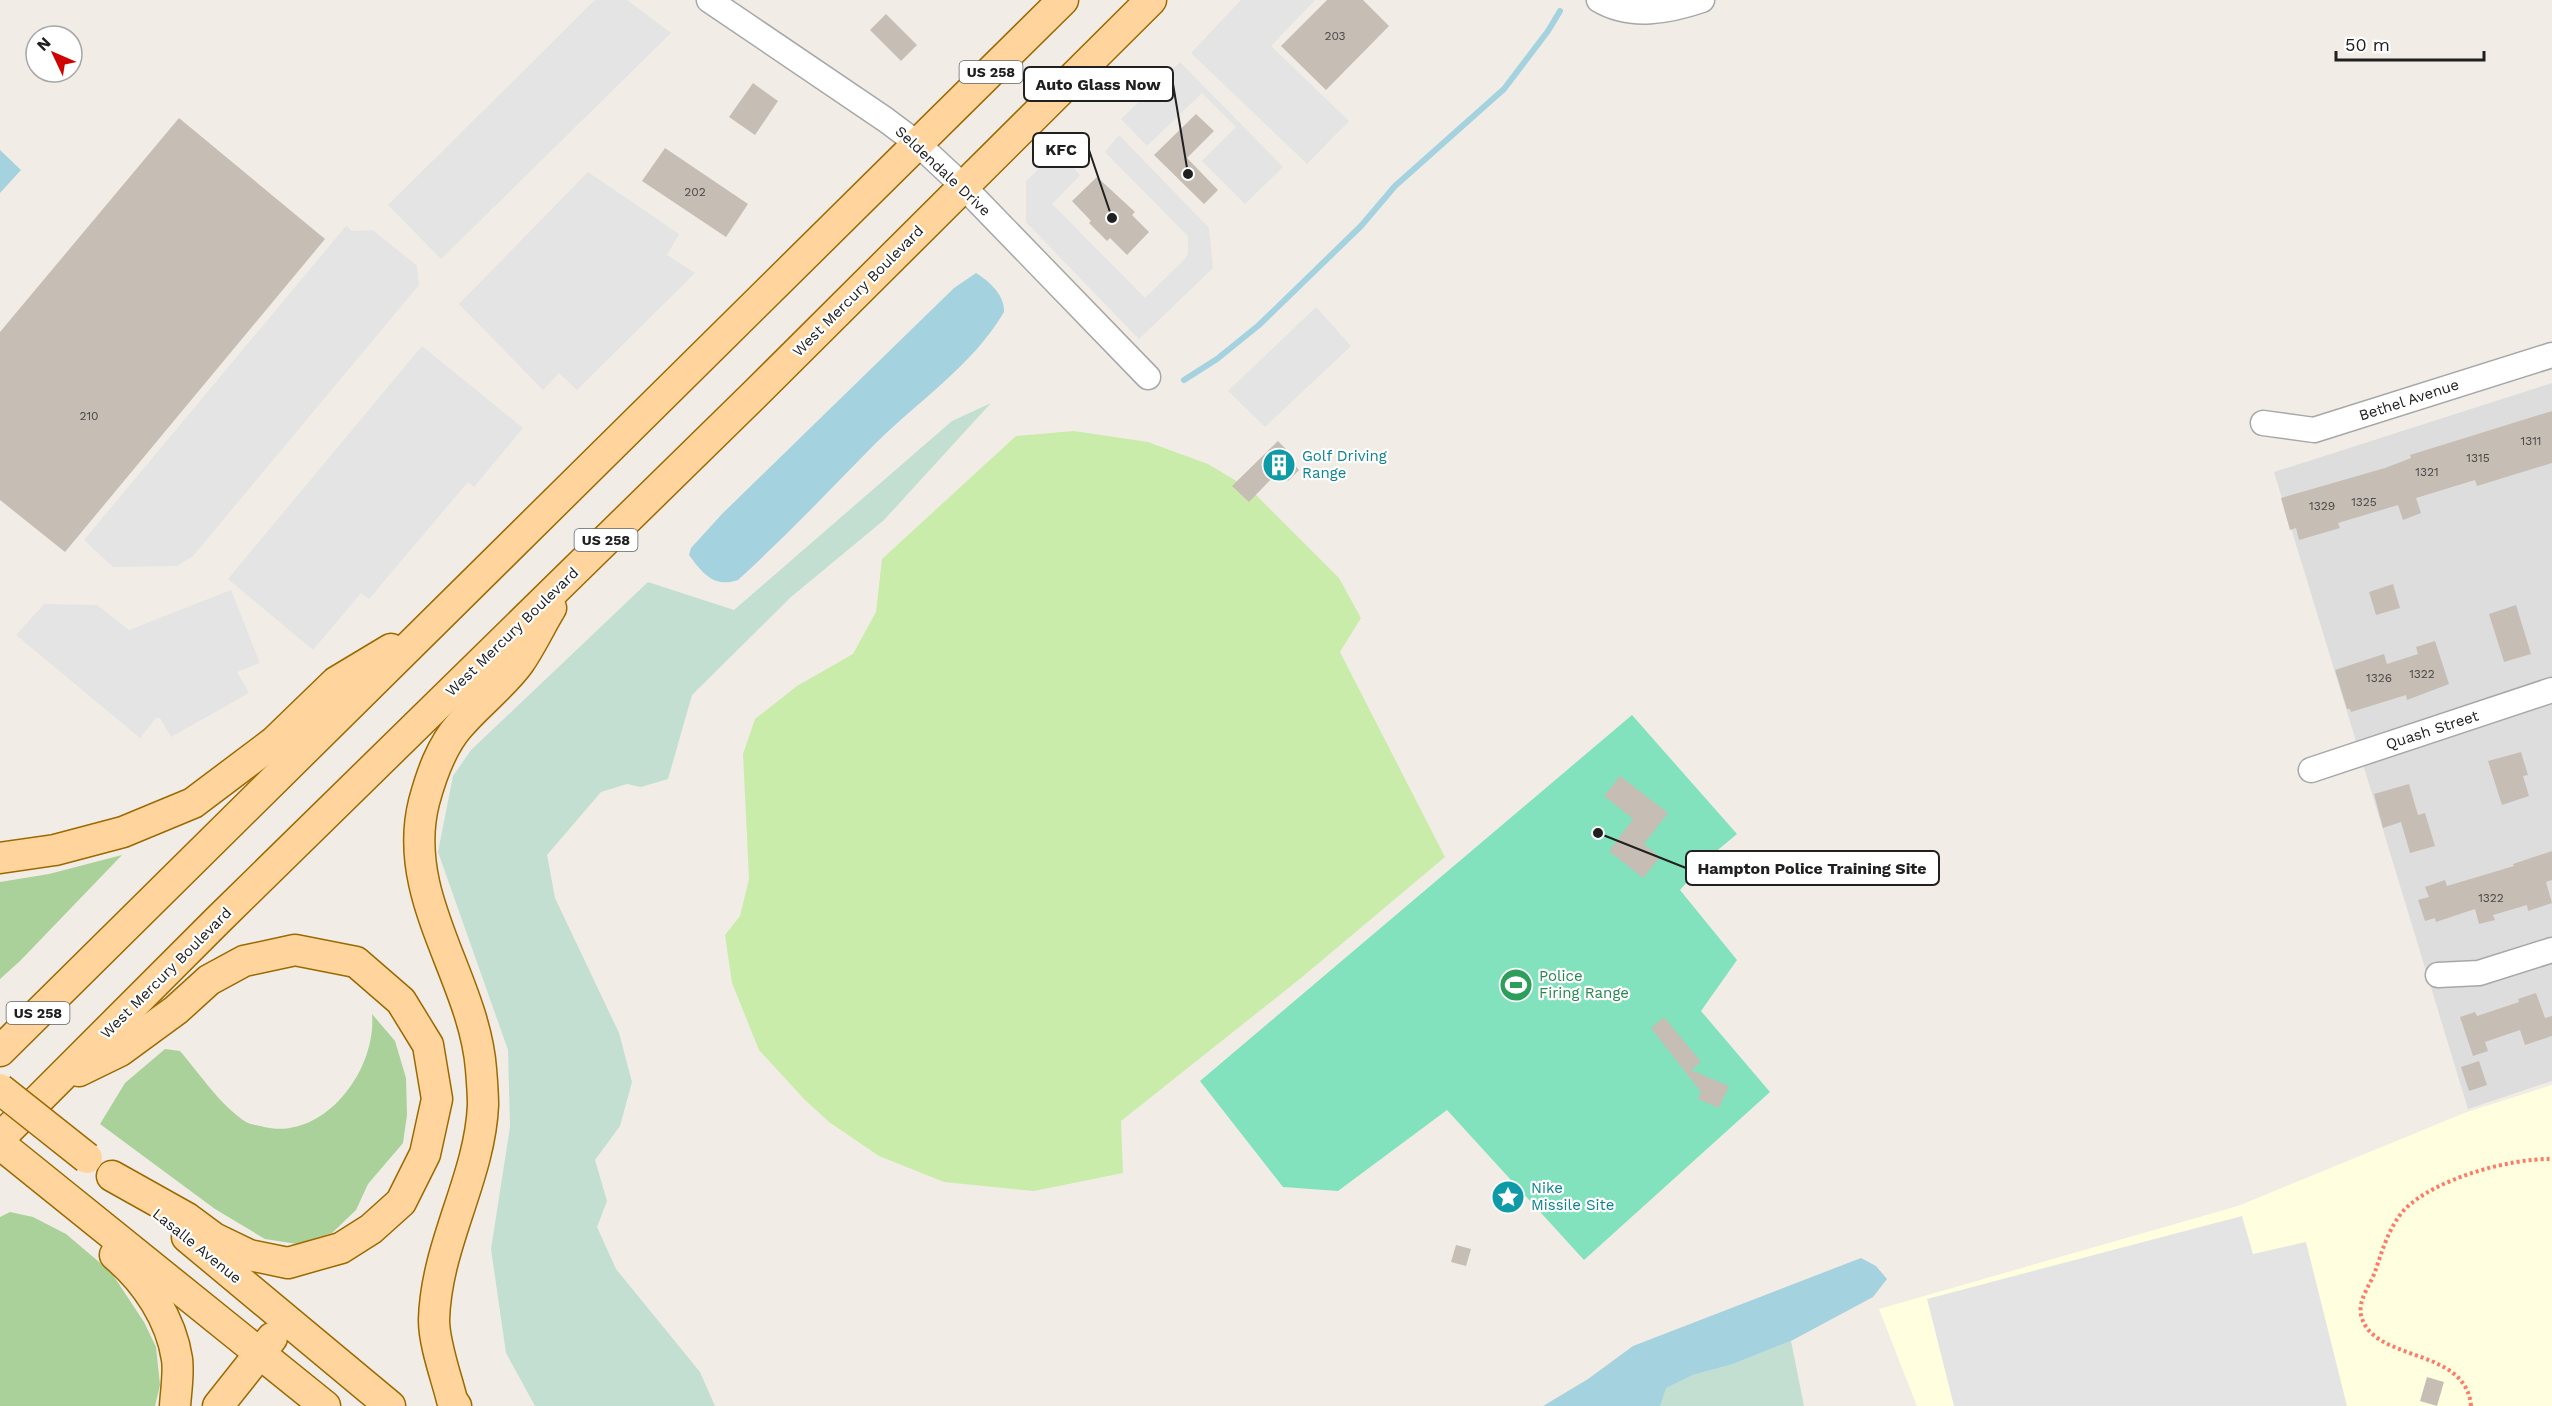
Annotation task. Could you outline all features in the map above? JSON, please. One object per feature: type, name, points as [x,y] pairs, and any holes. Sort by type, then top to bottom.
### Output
[{"type":"main road","name":"US 258","points":[[0,1051],[1063,0]]},
{"type":"main road","name":"West Mercury Boulevard","points":[[0,1137],[60,1080],[227,911],[755,394],[1151,0]]},
{"type":"main road","points":[[456,1406],[434,1323],[438,1278],[475,1152],[483,1106],[481,1066],[472,1024],[426,889],[420,856],[419,836],[422,814],[436,763],[458,727],[518,663],[570,575]]},
{"type":"main road","points":[[0,858],[55,850],[123,832],[193,803],[274,742],[336,682],[430,627]]},
{"type":"main road","points":[[60,1080],[120,1051],[176,1010],[209,980],[244,961],[295,950],[356,962],[401,1001],[428,1045],[437,1099],[426,1154],[401,1203],[371,1229],[341,1248],[288,1263],[249,1255],[214,1238],[187,1218],[112,1176]]},
{"type":"main road","name":"Lasalle Avenue","points":[[0,1089],[112,1176],[390,1406]]},
{"type":"main road","points":[[0,1144],[325,1406]]},
{"type":"main road","points":[[56,1188],[96,1239],[126,1263],[168,1322],[177,1360],[175,1406]]},
{"type":"main road","points":[[218,1406],[287,1319]]},
{"type":"street","name":"Seldendale Drive","points":[[710,0],[918,144],[963,186],[1148,377]]},
{"type":"street","points":[[1599,0],[1618,8],[1650,12],[1702,0]]},
{"type":"street","name":"Bethel Avenue","points":[[2264,423],[2314,430],[2552,355]]},
{"type":"street","name":"Quash Street","points":[[2311,770],[2552,690]]},
{"type":"street","points":[[2438,975],[2479,973],[2552,950]]},
{"type":"path","points":[[2471,1406],[2461,1382],[2443,1365],[2393,1347],[2373,1332],[2361,1314],[2365,1292],[2391,1228],[2411,1204],[2453,1180],[2493,1166],[2514,1161],[2552,1159]]},
{"type":"shaded area","points":[[595,0],[627,0],[671,33],[441,259],[388,205]]},
{"type":"shaded area","points":[[1241,0],[1315,0],[1271,46],[1349,121],[1307,164],[1191,53]]},
{"type":"shaded area","points":[[1180,62],[1283,167],[1245,204],[1202,161],[1236,127],[1202,93],[1147,146],[1121,119]]},
{"type":"shaded area","points":[[1119,135],[1209,228],[1213,268],[1139,339],[1026,222],[1026,181],[1058,151],[1080,175],[1052,204],[1145,298],[1184,260],[1188,254],[1188,236],[1105,152]]},
{"type":"shaded area","points":[[588,172],[679,234],[667,255],[695,273],[577,390],[559,373],[543,390],[459,304]]},
{"type":"shaded area","points":[[346,226],[352,231],[373,230],[417,266],[419,285],[193,556],[177,566],[113,567],[84,540]]},
{"type":"shaded area","points":[[1316,307],[1351,346],[1265,427],[1228,391]]},
{"type":"shaded area","points":[[422,346],[523,428],[474,487],[468,482],[369,599],[361,593],[313,650],[228,579]]},
{"type":"shaded area","points":[[2552,383],[2552,1081],[2468,1109],[2274,472]]},
{"type":"shaded area","points":[[991,403],[884,520],[791,597],[692,695],[668,779],[641,787],[627,784],[601,792],[547,855],[555,898],[619,1033],[632,1082],[620,1126],[595,1160],[607,1201],[597,1227],[616,1269],[700,1372],[715,1406],[535,1406],[506,1353],[491,1249],[510,1127],[508,1050],[438,852],[453,776],[471,750],[648,582],[734,610],[952,421]]},
{"type":"shaded area","points":[[231,590],[260,663],[237,672],[249,693],[171,737],[160,718],[156,718],[140,738],[16,635],[44,604],[97,605],[129,630]]},
{"type":"shaded area","points":[[2552,1085],[2552,1406],[1917,1406],[1879,1309],[2238,1206],[2467,1112]]},
{"type":"shaded area","points":[[2242,1216],[2253,1254],[2306,1242],[2347,1406],[1954,1406],[1927,1299]]},
{"type":"shaded area","points":[[1791,1341],[1804,1406],[1660,1406],[1665,1388],[1693,1375],[1733,1364]]},
{"type":"green space","points":[[1074,431],[1148,442],[1208,464],[1250,489],[1339,578],[1361,618],[1340,652],[1445,857],[1301,978],[1121,1121],[1123,1173],[1034,1191],[944,1182],[879,1156],[829,1122],[804,1099],[759,1050],[732,983],[725,935],[740,916],[749,879],[743,754],[755,719],[797,686],[853,654],[876,612],[882,559],[1016,436]]},
{"type":"green space","name":"Police Firing Range","points":[[1632,715],[1737,834],[1707,859],[1680,890],[1737,960],[1701,1011],[1770,1092],[1584,1260],[1447,1110],[1338,1191],[1283,1187],[1200,1081]]},
{"type":"green space","points":[[122,855],[0,979],[0,882],[49,874]]},
{"type":"green space","points":[[372,1014],[395,1041],[406,1078],[407,1115],[403,1143],[368,1184],[356,1210],[332,1233],[297,1244],[265,1239],[215,1209],[100,1124],[125,1083],[165,1049],[180,1051],[219,1098],[246,1122],[264,1127],[286,1128],[307,1123],[326,1112],[342,1097],[356,1078],[366,1057],[371,1036]]},
{"type":"green space","points":[[10,1212],[33,1217],[66,1234],[111,1272],[144,1322],[156,1347],[160,1385],[155,1406],[0,1406],[0,1217]]},
{"type":"water","points":[[0,150],[21,170],[0,193]]},
{"type":"water","points":[[976,273],[991,284],[999,294],[1004,312],[976,350],[942,384],[888,431],[789,532],[738,580],[716,581],[704,573],[689,555],[691,548],[722,514],[954,288]]},
{"type":"water","points":[[1861,1258],[1876,1266],[1887,1279],[1873,1297],[1791,1341],[1733,1364],[1693,1375],[1666,1388],[1660,1406],[1543,1406],[1588,1379],[1633,1346]]},
{"type":"building","points":[[1327,0],[1363,0],[1389,26],[1326,90],[1281,46]]},
{"type":"building","points":[[886,14],[917,45],[901,61],[870,30]]},
{"type":"building","points":[[753,83],[778,101],[755,135],[729,117]]},
{"type":"building","points":[[1196,114],[1214,131],[1187,158],[1218,190],[1204,204],[1154,155]]},
{"type":"building","points":[[179,118],[325,239],[65,552],[0,500],[0,332]]},
{"type":"building","points":[[665,148],[748,204],[726,237],[642,181]]},
{"type":"building","points":[[1097,177],[1135,212],[1132,215],[1149,232],[1127,255],[1110,238],[1107,241],[1072,201]]},
{"type":"building","points":[[2552,411],[2552,463],[2477,486],[2475,480],[2416,498],[2421,513],[2403,520],[2398,505],[2338,523],[2340,528],[2299,540],[2296,528],[2290,530],[2281,498],[2385,468],[2411,458],[2410,455]]},
{"type":"building","points":[[1278,441],[1293,456],[1290,460],[1299,470],[1288,481],[1279,471],[1249,502],[1232,486]]},
{"type":"building","points":[[2393,584],[2400,608],[2376,615],[2369,592]]},
{"type":"building","points":[[2516,605],[2531,654],[2504,662],[2489,614]]},
{"type":"building","points":[[2435,641],[2449,684],[2407,700],[2406,695],[2351,712],[2347,709],[2335,670],[2384,654],[2387,664],[2418,654],[2416,647]]},
{"type":"building","points":[[2521,752],[2528,775],[2523,776],[2529,796],[2502,805],[2488,761]]},
{"type":"building","points":[[1620,776],[1668,813],[1644,844],[1660,857],[1643,878],[1609,851],[1633,819],[1604,796]]},
{"type":"building","points":[[2409,784],[2418,815],[2425,813],[2435,846],[2410,853],[2401,822],[2383,828],[2374,794]]},
{"type":"building","points":[[2552,851],[2552,880],[2546,882],[2552,903],[2528,911],[2527,905],[2493,915],[2495,920],[2479,924],[2475,909],[2436,922],[2435,918],[2425,921],[2418,900],[2429,897],[2425,887],[2445,880],[2447,886],[2514,866],[2513,864]]},
{"type":"building","points":[[2536,993],[2545,1018],[2552,1016],[2552,1036],[2525,1045],[2520,1030],[2485,1042],[2488,1051],[2473,1056],[2460,1017],[2475,1012],[2477,1016],[2519,1002],[2518,999]]},
{"type":"building","points":[[1664,1017],[1701,1062],[1691,1070],[1729,1086],[1719,1108],[1698,1099],[1701,1092],[1651,1028]]},
{"type":"building","points":[[2479,1061],[2487,1085],[2469,1091],[2461,1067]]},
{"type":"building","points":[[1456,1245],[1471,1249],[1466,1266],[1451,1262]]},
{"type":"building","points":[[2427,1377],[2444,1382],[2437,1406],[2420,1401]]},
{"type":"waterway","points":[[1184,380],[1217,359],[1259,325],[1361,226],[1395,186],[1504,89],[1548,31],[1560,11]]},
{"type":"place","name":"Auto Glass Now","points":[[1188,174]]},
{"type":"place","name":"KFC","points":[[1112,218]]},
{"type":"place","name":"Golf Driving Range","points":[[1279,465]]},
{"type":"place","name":"Hampton Police Training Site","points":[[1598,833]]},
{"type":"place","name":"Police Firing Range","points":[[1516,985]]},
{"type":"place","name":"Nike Missile Site","points":[[1508,1197]]}]
